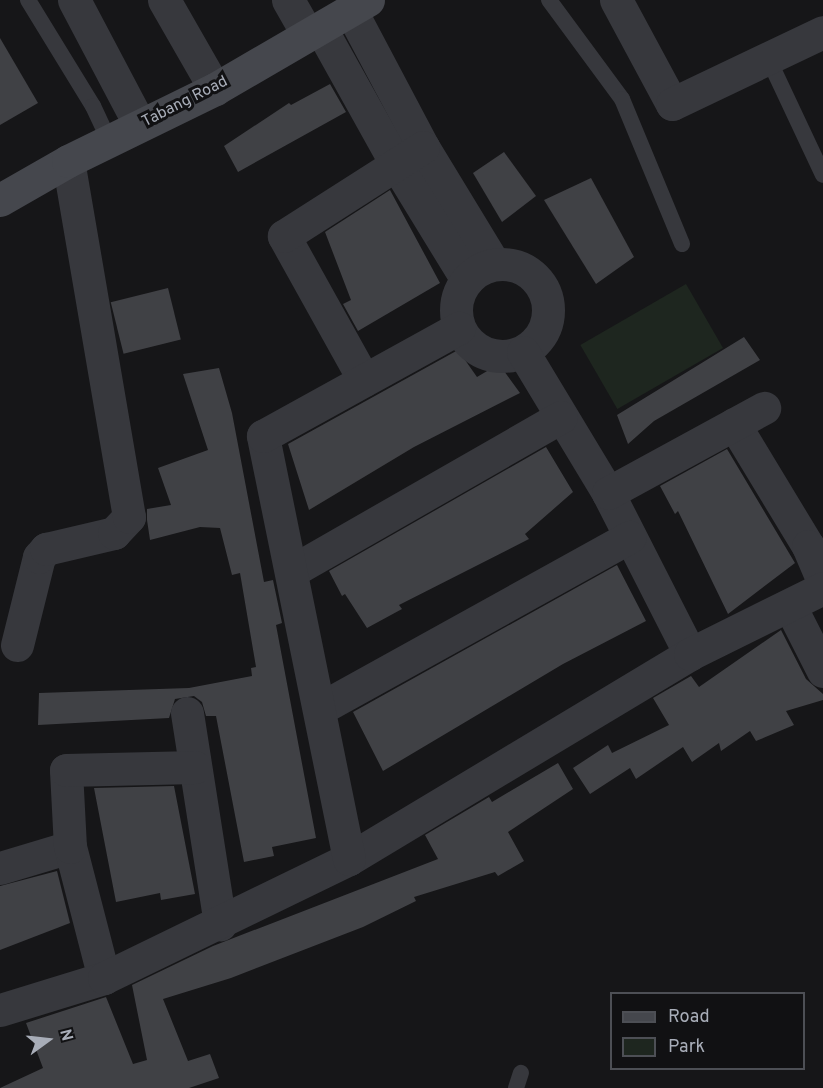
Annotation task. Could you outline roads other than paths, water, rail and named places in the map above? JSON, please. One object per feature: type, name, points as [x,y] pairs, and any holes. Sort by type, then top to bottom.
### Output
[{"type":"main road","name":"Tabang Road","points":[[0,200],[68,161],[215,89],[359,5]]},
{"type":"street","points":[[74,0],[140,125]]},
{"type":"street","points":[[164,0],[215,89]]},
{"type":"street","points":[[288,0],[314,32],[396,164],[480,272]]},
{"type":"street","points":[[616,0],[672,105],[823,32]]},
{"type":"street","points":[[359,5],[480,272]]},
{"type":"street","points":[[364,380],[284,236],[423,147]]},
{"type":"street","points":[[18,645],[39,557],[46,549],[114,533],[129,518],[68,161]]},
{"type":"street","points":[[523,268],[544,289],[548,318],[543,332],[523,352],[509,357],[485,353],[459,328],[457,298],[480,272],[523,268]]},
{"type":"street","points":[[349,859],[321,708],[263,436],[459,328]]},
{"type":"street","points":[[523,352],[608,493],[690,654]]},
{"type":"street","points":[[608,493],[764,408]]},
{"type":"street","points":[[292,571],[561,417]]},
{"type":"street","points":[[734,424],[816,542],[823,582]]},
{"type":"street","points":[[321,708],[630,537]]},
{"type":"street","points":[[0,1010],[104,978],[220,924],[349,859],[690,654],[823,588]]},
{"type":"street","points":[[790,606],[823,671]]},
{"type":"street","points":[[187,713],[220,924]]},
{"type":"street","points":[[104,978],[70,848],[66,770],[195,767]]},
{"type":"street","points":[[0,868],[70,848]]},
{"type":"lane","points":[[28,0],[93,106],[109,141]]},
{"type":"lane","points":[[549,0],[622,99],[682,244]]},
{"type":"lane","points":[[768,58],[823,175]]}]
